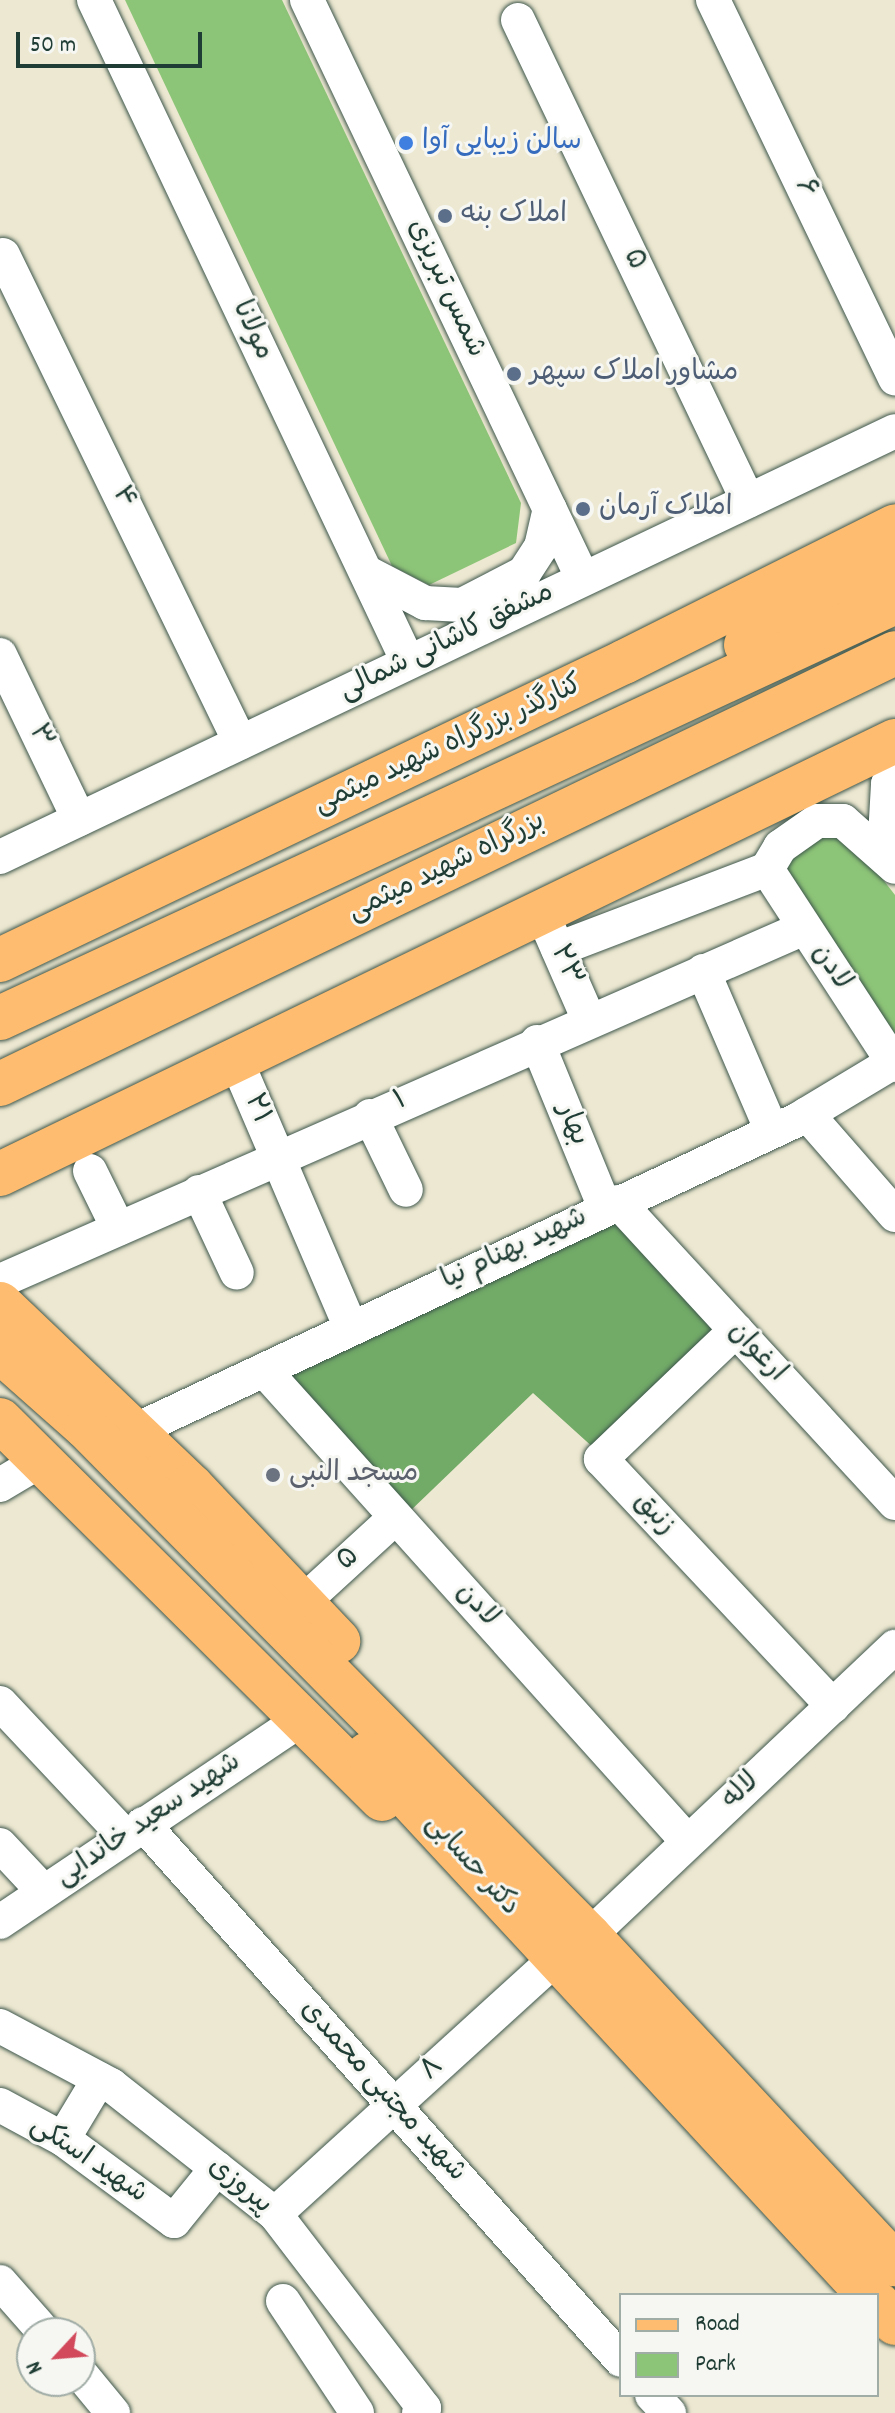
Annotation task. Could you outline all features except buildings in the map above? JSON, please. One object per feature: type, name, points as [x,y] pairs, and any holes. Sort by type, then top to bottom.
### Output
[{"type":"main road","name":"کنارگذر بزرگراه شهید میثمی","points":[[0,960],[624,662],[895,526]]},
{"type":"main road","points":[[500,789],[895,555]]},
{"type":"main road","name":"بزرگراه شهید میثمی","points":[[0,1018],[500,789],[895,602]]},
{"type":"main road","name":"بزرگراه شهید میثمی","points":[[0,1084],[895,653]]},
{"type":"main road","points":[[520,833],[617,801],[895,676]]},
{"type":"main road","points":[[2,1175],[236,1060],[549,931],[895,741]]},
{"type":"main road","points":[[0,1304],[134,1431],[302,1603],[572,1948]]},
{"type":"main road","points":[[0,1351],[64,1445],[181,1596],[299,1721],[572,1948]]},
{"type":"main road","points":[[0,1389],[64,1445]]},
{"type":"main road","points":[[0,1420],[64,1445]]},
{"type":"main road","name":"دکتر حسابی","points":[[64,1445],[352,1736],[895,2264]]},
{"type":"main road","name":"دکتر حسابی","points":[[572,1948],[867,2293]]},
{"type":"main road","points":[[879,2305],[895,2323]]},
{"type":"street","name":"مولانا","points":[[94,0],[408,662]]},
{"type":"street","name":"شمس تبریزی","points":[[307,0],[583,579]]},
{"type":"street","name":"۶","points":[[713,0],[895,378]]},
{"type":"street","name":"۵","points":[[518,20],[748,501]]},
{"type":"street","name":"۴","points":[[3,255],[240,742]]},
{"type":"street","name":"مشفق کاشانی شمالی","points":[[0,857],[895,431]]},
{"type":"street","points":[[366,572],[425,603],[462,605],[524,573],[541,547],[550,509]]},
{"type":"street","name":"۳","points":[[0,655],[79,819]]},
{"type":"street","points":[[890,861],[888,784],[895,768]]},
{"type":"street","points":[[549,931],[767,869],[780,847],[817,821],[843,821],[890,861]]},
{"type":"street","name":"لادن","points":[[767,869],[894,1064]]},
{"type":"street","name":"۱","points":[[0,1281],[537,1042],[804,928]]},
{"type":"street","name":"۲۳","points":[[549,931],[589,1020]]},
{"type":"street","points":[[703,971],[772,1131]]},
{"type":"street","name":"بهار","points":[[537,1042],[611,1205]]},
{"type":"street","name":"۲۱","points":[[236,1060],[351,1328]]},
{"type":"street","name":"شهید بهنام نیا","points":[[134,1431],[772,1131],[894,1064]]},
{"type":"street","points":[[807,1114],[895,1215]]},
{"type":"street","points":[[370,1116],[406,1190]]},
{"type":"street","points":[[90,1171],[118,1228]]},
{"type":"street","points":[[199,1192],[237,1273]]},
{"type":"street","name":"ارغوان","points":[[611,1205],[736,1330],[895,1503]]},
{"type":"street","name":"زنبق","points":[[736,1330],[601,1459],[833,1706]]},
{"type":"street","name":"لادن","points":[[264,1370],[688,1842]]},
{"type":"street","points":[[0,1485],[64,1445]]},
{"type":"street","name":"۵","points":[[302,1603],[396,1517]]},
{"type":"street","name":"لاله","points":[[572,1948],[895,1647]]},
{"type":"street","name":"شهید مجتبی محمدی","points":[[0,1703],[134,1830],[394,2106],[619,2358]]},
{"type":"street","name":"شهید سعید خاندایی","points":[[0,1922],[299,1721]]},
{"type":"street","points":[[0,1845],[44,1892]]},
{"type":"street","name":"۸","points":[[275,2214],[572,1948]]},
{"type":"street","name":"پیروزی","points":[[0,2026],[99,2079],[275,2214],[424,2411]]},
{"type":"street","points":[[63,2139],[99,2079]]},
{"type":"street","name":"شهید استکی","points":[[0,2105],[63,2139],[174,2221],[217,2168]]},
{"type":"street","points":[[0,2282],[31,2317]]},
{"type":"street","points":[[283,2301],[357,2413]]},
{"type":"street","points":[[96,2392],[113,2413]]},
{"type":"street","points":[[654,2397],[669,2413]]},
{"type":"green space","points":[[125,0],[282,0],[521,503],[516,543],[429,585],[392,566]]},
{"type":"green space","points":[[842,827],[895,895],[895,1041],[780,873],[786,851]]},
{"type":"green space","points":[[614,1215],[722,1329],[596,1450],[533,1393],[407,1514],[282,1374]]},
{"type":"place","name":"سالن زیبایی آوا","points":[[406,143]]},
{"type":"place","name":"املاک بنه","points":[[445,216]]},
{"type":"place","name":"مشاور املاک سپهر","points":[[514,374]]},
{"type":"place","name":"املاک آرمان","points":[[583,509]]},
{"type":"place","name":"مسجد النبی","points":[[273,1475]]}]
